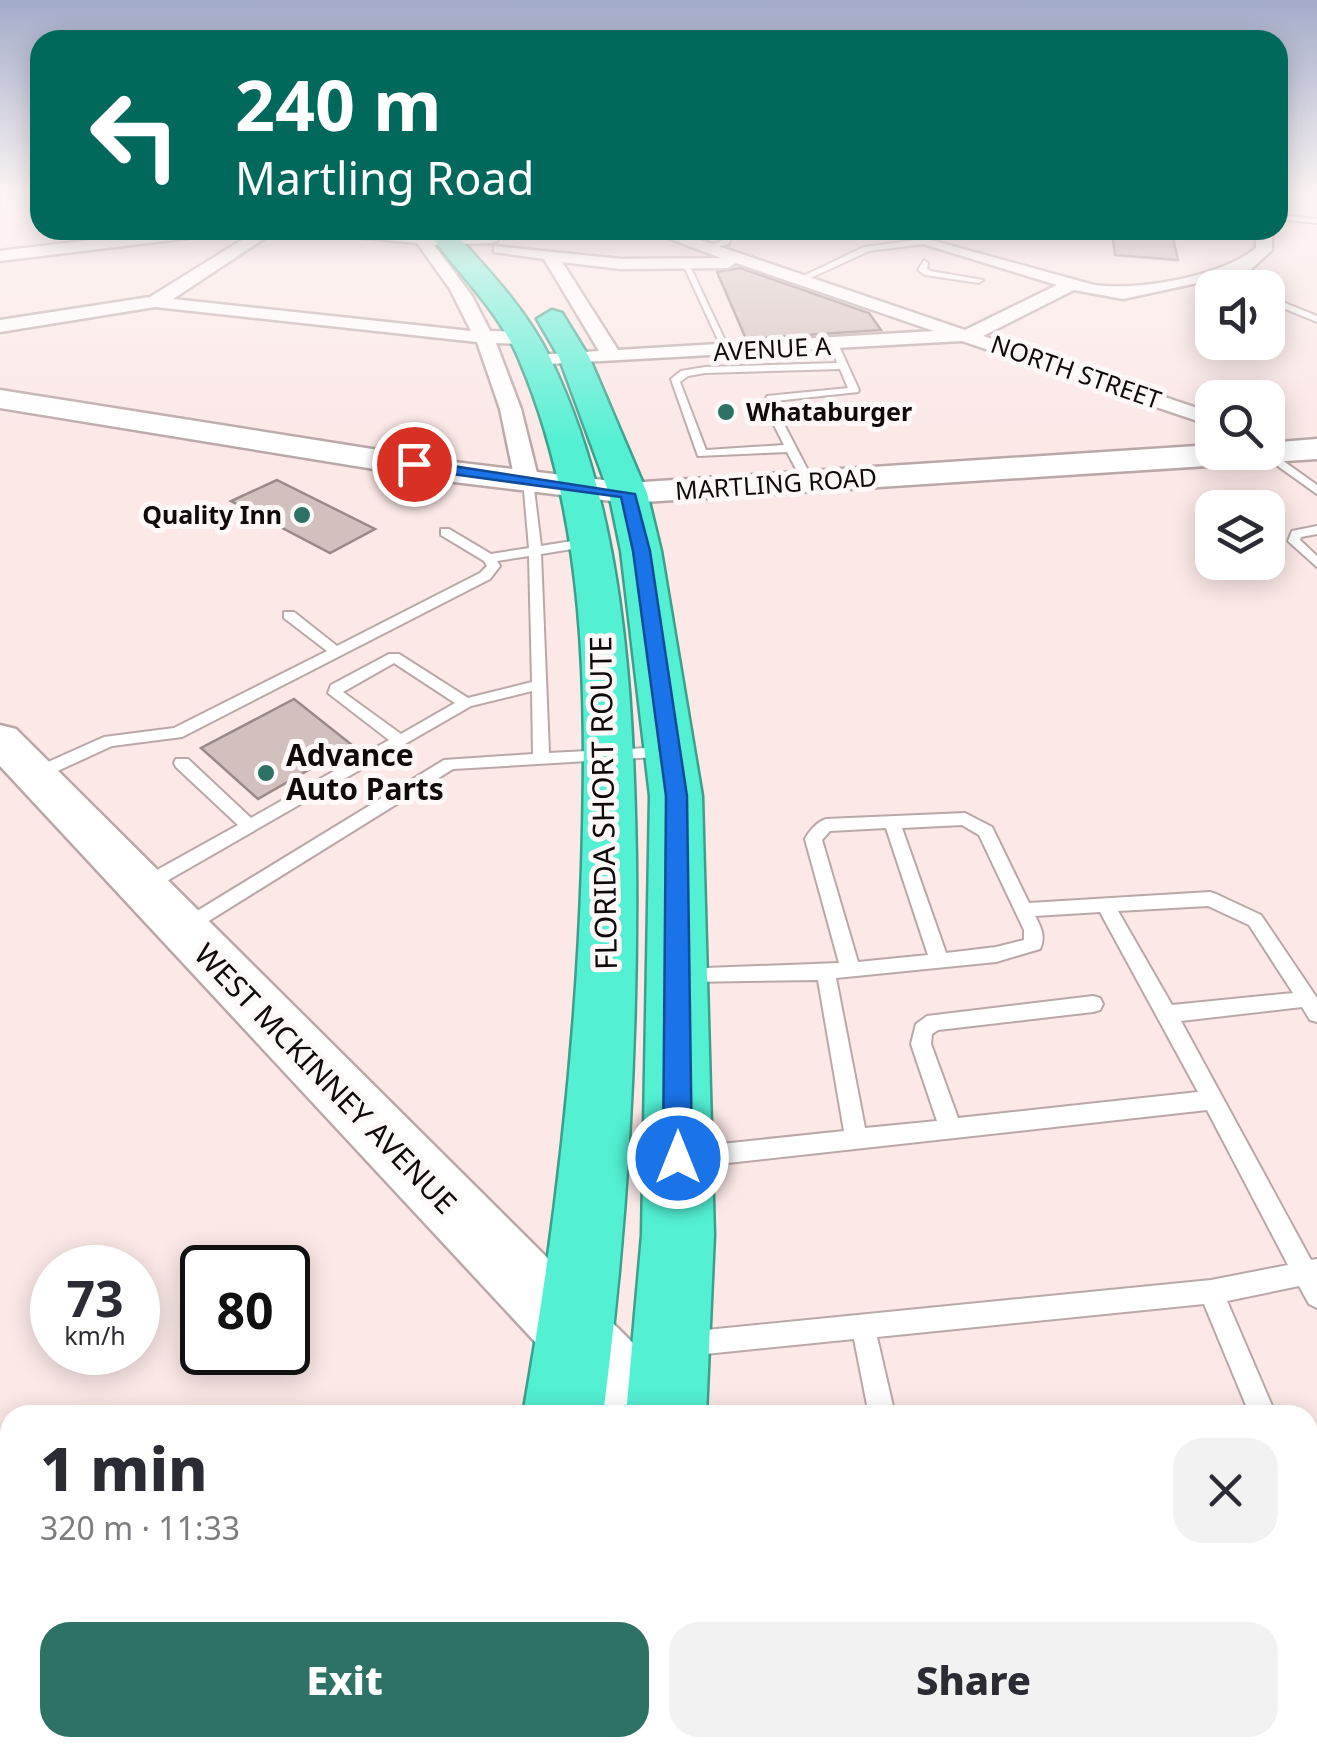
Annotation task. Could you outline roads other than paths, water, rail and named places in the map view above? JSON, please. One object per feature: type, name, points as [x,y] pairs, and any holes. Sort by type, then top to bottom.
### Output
[{"type":"highway","name":"FLORIDA SHORT ROUTE","points":[[524,279],[535,289],[546,350],[604,491],[642,551],[676,796],[678,1158],[667,1405]]},
{"type":"highway","name":"FLORIDA SHORT ROUTE","points":[[546,350],[532,413],[604,491]]},
{"type":"highway","name":"FLORIDA SHORT ROUTE","points":[[565,1405],[576,1338],[609,964],[605,650],[591,542],[604,491]]},
{"type":"street","points":[[0,326],[155,302],[192,279]]},
{"type":"street","points":[[466,279],[461,292],[546,350]]},
{"type":"street","name":"NORTH STREET","points":[[805,279],[1195,414]]},
{"type":"street","points":[[1058,279],[1132,294],[1195,280]]},
{"type":"street","points":[[970,336],[1073,284]]},
{"type":"street","name":"AVENUE A","points":[[155,302],[546,350],[728,351],[970,336]]},
{"type":"street","name":"MARTLING ROAD","points":[[0,399],[604,491],[808,482],[1195,455]]},
{"type":"street","points":[[528,482],[532,413]]},
{"type":"street","name":"WEST MCKINNEY AVENUE","points":[[17,757],[643,1405]]},
{"type":"lane","points":[[692,279],[728,351]]},
{"type":"lane","points":[[970,279],[979,280]]},
{"type":"lane","points":[[1285,305],[1317,319]]},
{"type":"lane","points":[[808,482],[770,406],[772,398],[854,390],[834,346]]},
{"type":"lane","points":[[791,448],[702,454],[675,381],[685,373],[705,370],[844,366]]},
{"type":"lane","points":[[1285,457],[1317,490]]},
{"type":"lane","points":[[528,482],[535,549],[541,759]]},
{"type":"lane","points":[[1317,530],[1296,534],[1294,541],[1317,563]]},
{"type":"lane","points":[[17,757],[109,740],[177,733],[485,576],[494,566],[488,558],[445,532]]},
{"type":"lane","points":[[488,558],[591,542]]},
{"type":"lane","points":[[289,614],[337,652]]},
{"type":"lane","points":[[400,741],[336,693],[339,684],[394,657],[466,704]]},
{"type":"lane","points":[[140,888],[466,704],[539,685]]},
{"type":"lane","points":[[181,930],[450,764],[670,752]]},
{"type":"lane","points":[[182,763],[249,826]]},
{"type":"lane","points":[[677,974],[826,973],[1019,951],[1033,944],[1033,930],[986,831],[966,819],[826,825],[813,839],[850,970]]},
{"type":"lane","points":[[892,822],[940,962]]},
{"type":"lane","points":[[1023,910],[1210,899],[1255,920],[1312,1006]]},
{"type":"lane","points":[[1105,905],[1311,1272],[1317,1296]]},
{"type":"lane","points":[[826,973],[856,1138]]},
{"type":"lane","points":[[950,1127],[921,1044],[923,1030],[934,1022],[1093,1004]]},
{"type":"lane","points":[[1167,1014],[1312,1006]]},
{"type":"lane","points":[[678,1158],[1213,1100]]},
{"type":"lane","points":[[671,1346],[1211,1292],[1311,1272]]},
{"type":"lane","points":[[1211,1292],[1260,1405]]},
{"type":"lane","points":[[863,1326],[880,1405]]},
{"type":"place","name":"Whataburger","points":[[726,412]]},
{"type":"place","name":"Quality Inn","points":[[302,515]]},
{"type":"place","name":"Advance Auto Parts","points":[[266,773]]}]
